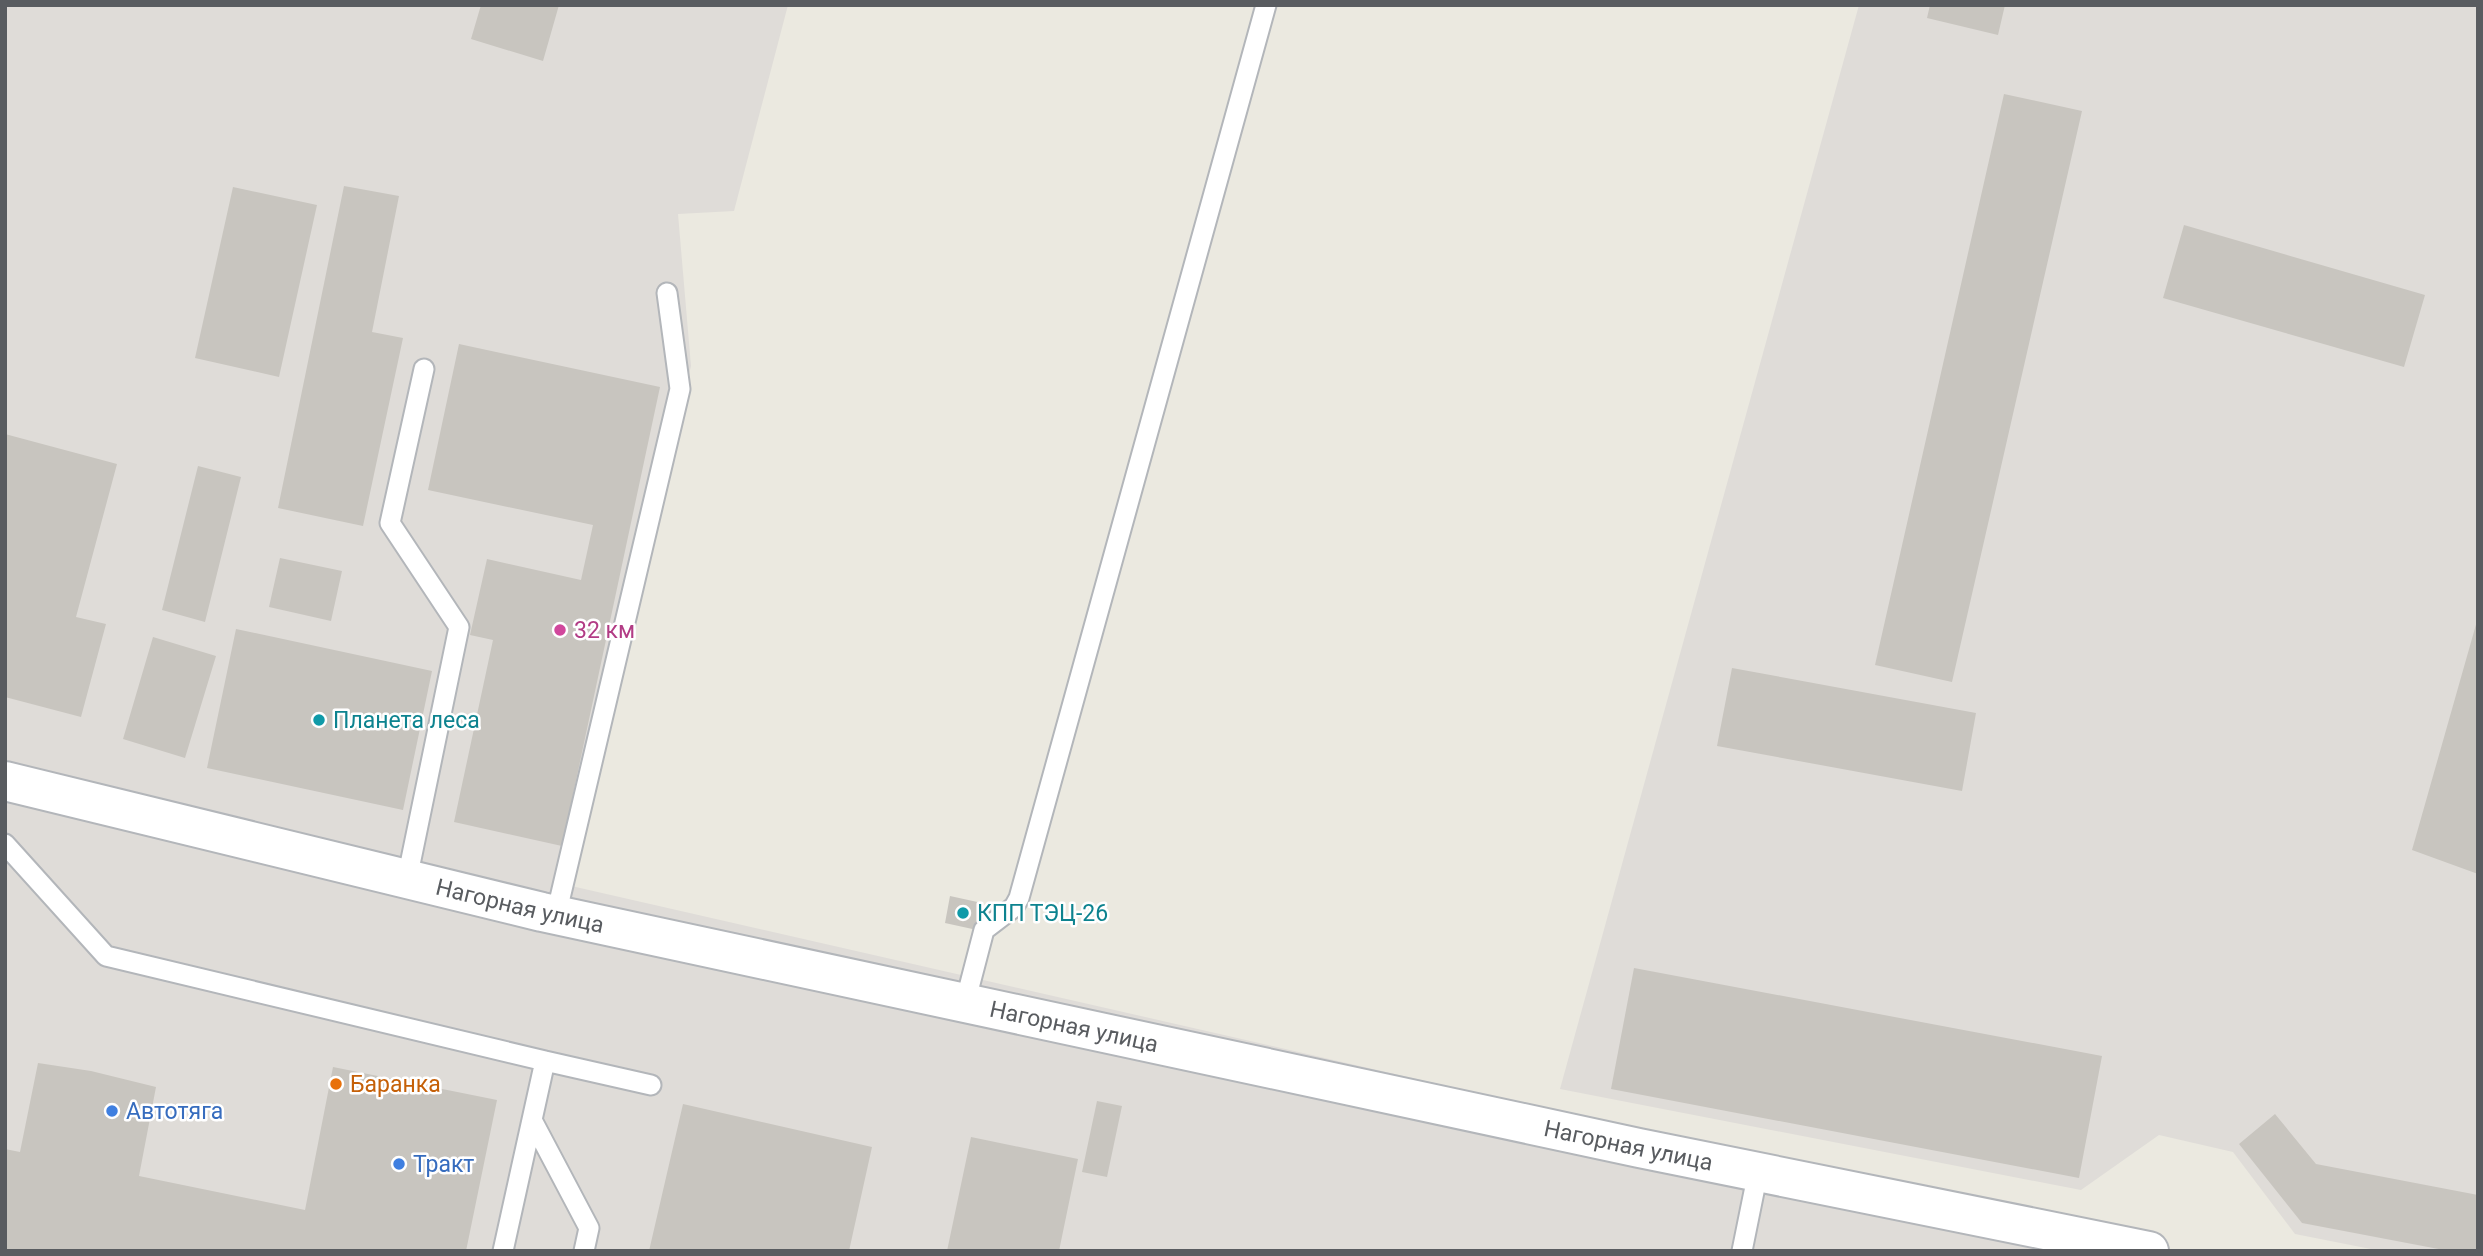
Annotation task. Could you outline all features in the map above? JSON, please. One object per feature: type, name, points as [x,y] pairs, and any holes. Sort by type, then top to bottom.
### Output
[{"type":"street","name":"Нагорная улица","points":[[5,780],[556,915],[1758,1172],[2149,1251]]},
{"type":"lane","points":[[965,1003],[984,930],[1014,907],[1019,898],[1266,5]]},
{"type":"lane","points":[[556,915],[680,389],[667,293]]},
{"type":"lane","points":[[407,879],[459,627],[390,523],[424,369]]},
{"type":"lane","points":[[5,844],[106,956],[651,1085]]},
{"type":"lane","points":[[503,1251],[545,1061]]},
{"type":"lane","points":[[532,1120],[589,1228],[584,1251]]},
{"type":"lane","points":[[1742,1251],[1758,1172]]},
{"type":"shaded area","points":[[5,5],[788,5],[734,211],[678,214],[691,366],[567,885],[1592,1119],[2002,1242],[2053,1251],[5,1251]]},
{"type":"shaded area","points":[[1859,5],[2478,5],[2478,1251],[2381,1251],[2295,1234],[2233,1152],[2159,1135],[2081,1190],[1560,1089]]},
{"type":"building","points":[[481,5],[559,5],[543,61],[471,39]]},
{"type":"building","points":[[1930,5],[2005,5],[1998,35],[1927,18]]},
{"type":"building","points":[[2004,94],[2082,111],[1952,682],[1875,665]]},
{"type":"building","points":[[344,186],[399,196],[372,332],[403,338],[363,526],[278,508]]},
{"type":"building","points":[[233,187],[317,205],[279,377],[195,358]]},
{"type":"building","points":[[2184,225],[2425,295],[2404,367],[2163,298]]},
{"type":"building","points":[[459,344],[660,387],[562,846],[454,822],[493,640],[470,635],[487,559],[581,580],[593,525],[428,490]]},
{"type":"building","points":[[5,434],[117,464],[76,617],[106,624],[81,717],[5,697]]},
{"type":"building","points":[[198,466],[241,477],[205,622],[162,610]]},
{"type":"building","points":[[280,558],[342,571],[331,621],[269,607]]},
{"type":"building","points":[[2478,621],[2478,874],[2412,850]]},
{"type":"building","name":"Планета леса","points":[[236,629],[432,671],[403,810],[207,768]]},
{"type":"building","points":[[153,637],[216,656],[185,758],[123,739]]},
{"type":"building","points":[[1732,668],[1976,713],[1962,791],[1717,746]]},
{"type":"building","name":"КПП ТЭЦ-26","points":[[950,896],[982,903],[977,930],[945,923]]},
{"type":"building","points":[[1634,968],[2102,1056],[2079,1178],[1611,1089]]},
{"type":"building","name":"Тракт","points":[[38,1063],[91,1071],[156,1087],[139,1176],[305,1210],[333,1067],[497,1100],[466,1251],[5,1251],[5,1149],[20,1152]]},
{"type":"building","points":[[1097,1101],[1122,1106],[1107,1177],[1082,1172]]},
{"type":"building","points":[[683,1104],[872,1147],[849,1251],[649,1251]]},
{"type":"building","points":[[2275,1114],[2316,1164],[2478,1195],[2478,1251],[2449,1251],[2302,1223],[2239,1144]]},
{"type":"building","points":[[971,1137],[1078,1159],[1059,1251],[947,1251]]},
{"type":"place","name":"32 км","points":[[560,630]]},
{"type":"place","name":"Планета леса","points":[[319,720]]},
{"type":"place","name":"КПП ТЭЦ-26","points":[[963,913]]},
{"type":"place","name":"Баранка","points":[[336,1084]]},
{"type":"place","name":"Автотяга","points":[[112,1111]]},
{"type":"place","name":"Тракт","points":[[399,1164]]}]
